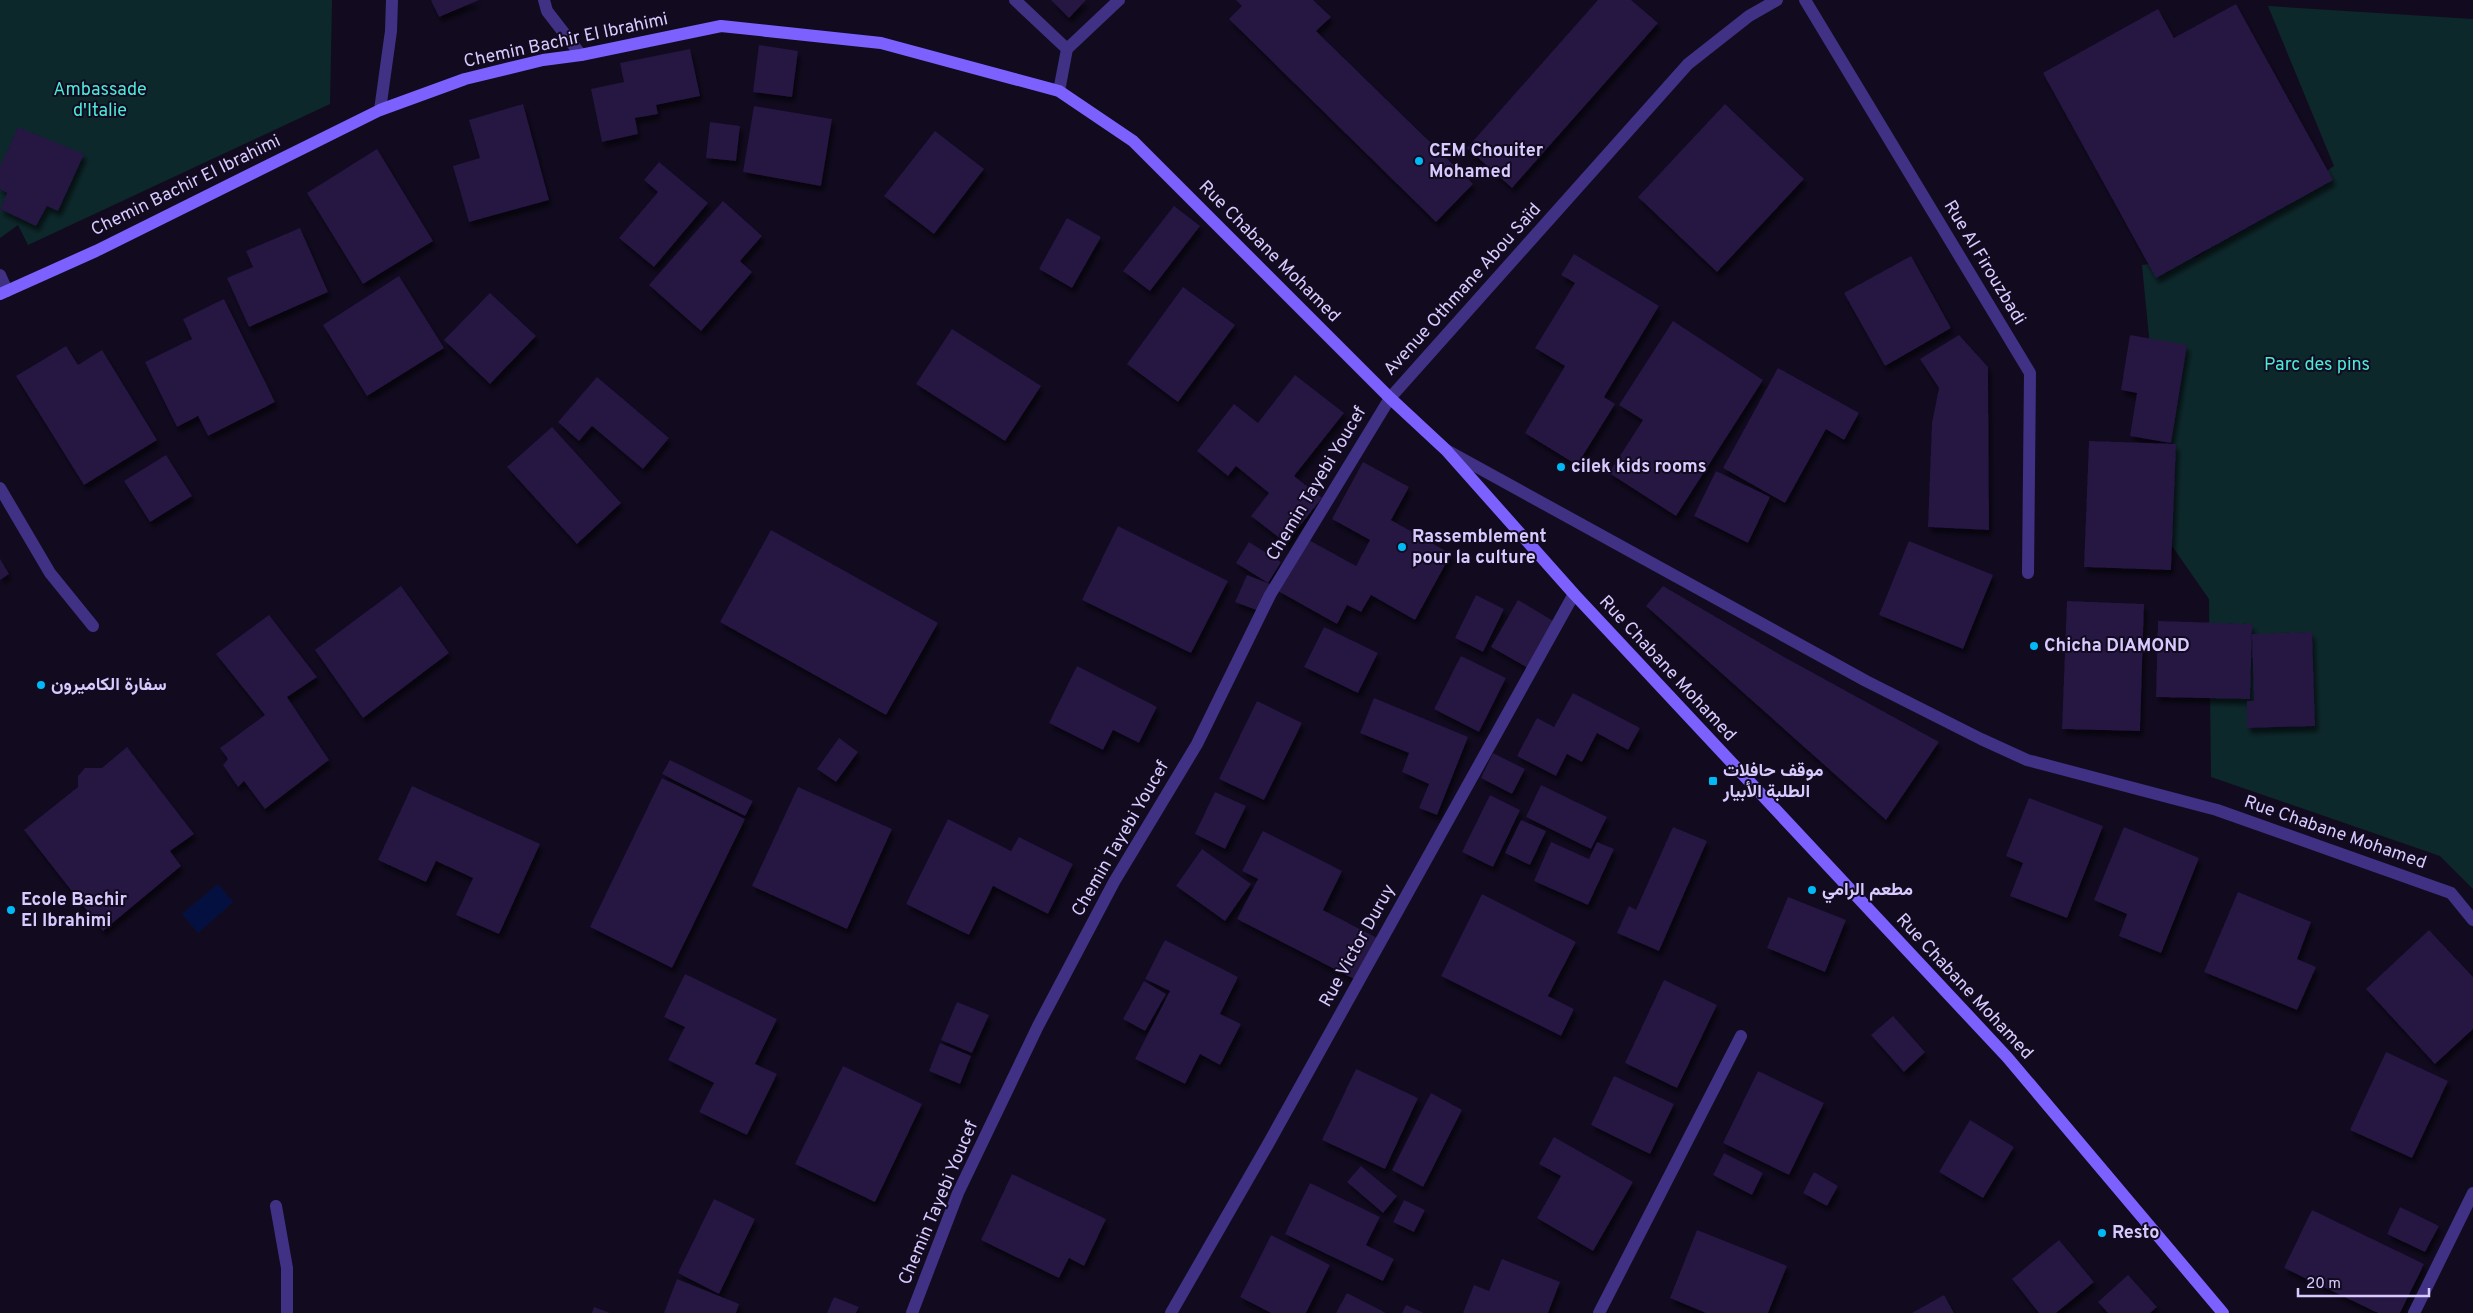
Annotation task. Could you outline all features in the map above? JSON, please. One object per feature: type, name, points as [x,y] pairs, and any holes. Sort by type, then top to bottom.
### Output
[{"type":"main road","name":"Chemin Bachir El Ibrahimi","points":[[4,292],[96,251],[380,110],[465,79],[543,60],[581,55],[721,26],[880,43],[1059,91]]},
{"type":"main road","name":"Rue Chabane Mohamed","points":[[1059,91],[1133,141],[1390,398],[1446,450],[1574,594],[2007,1057],[2223,1313]]},
{"type":"street","points":[[380,110],[391,31],[392,0]]},
{"type":"street","points":[[544,0],[547,11],[581,55]]},
{"type":"street","points":[[1014,0],[1067,49]]},
{"type":"street","points":[[1059,91],[1067,49],[1119,0]]},
{"type":"street","name":"Avenue Othmane Abou Saïd","points":[[1390,398],[1688,64],[1750,16],[1777,0]]},
{"type":"street","name":"Rue Al Firouzbadi","points":[[1805,0],[2030,373],[2028,573]]},
{"type":"street","points":[[0,275],[4,292]]},
{"type":"street","name":"Chemin Tayebi Youcef","points":[[912,1313],[958,1193],[1042,1018],[1114,882],[1197,744],[1270,595],[1390,398]]},
{"type":"street","name":"Rue Chabane Mohamed","points":[[1446,450],[1866,680],[1981,739],[2027,760],[2216,810],[2451,893],[2473,920]]},
{"type":"street","points":[[0,488],[50,573],[92,626]]},
{"type":"street","name":"Rue Victor Duruy","points":[[1171,1313],[1267,1146],[1574,594]]},
{"type":"street","points":[[1599,1313],[1741,1036]]},
{"type":"street","points":[[2414,1313],[2473,1193]]},
{"type":"street","points":[[276,1206],[287,1268],[287,1313]]},
{"type":"green space","name":"Ambassade d'Italie","points":[[0,0],[332,0],[330,104],[28,245],[18,225],[0,238]]},
{"type":"green space","name":"Parc des pins","points":[[2268,6],[2473,19],[2473,889],[2440,856],[2211,777],[2209,599],[2172,546],[2171,425],[2151,357],[2142,265],[2197,257],[2334,166]]},
{"type":"shaded area","points":[[218,884],[233,902],[198,933],[182,914]]},
{"type":"building","points":[[431,0],[479,0],[439,17]]},
{"type":"building","points":[[1051,0],[1086,0],[1069,18]]},
{"type":"building","points":[[1236,0],[1313,0],[1331,17],[1316,31],[1473,184],[1436,222],[1229,19],[1242,6]]},
{"type":"building","points":[[1598,0],[1631,0],[1658,23],[1512,188],[1467,148]]},
{"type":"building","points":[[2236,4],[2333,180],[2156,278],[2043,73],[2158,9],[2174,38]]},
{"type":"building","points":[[759,45],[798,51],[792,97],[753,92]]},
{"type":"building","points":[[690,49],[700,96],[656,105],[658,114],[635,118],[638,134],[602,142],[591,89],[624,82],[620,63]]},
{"type":"building","points":[[523,104],[549,200],[469,222],[453,166],[480,158],[469,120]]},
{"type":"building","points":[[1725,104],[1804,179],[1717,272],[1638,197]]},
{"type":"building","points":[[754,106],[832,119],[821,186],[743,172]]},
{"type":"building","points":[[710,122],[740,126],[736,161],[706,158]]},
{"type":"building","points":[[18,127],[84,154],[58,211],[47,206],[36,226],[0,209],[7,193],[0,189],[0,167]]},
{"type":"building","points":[[935,131],[984,169],[934,234],[884,196]]},
{"type":"building","points":[[377,149],[433,241],[363,284],[307,193]]},
{"type":"building","points":[[659,162],[708,203],[654,267],[619,238],[658,192],[644,180]]},
{"type":"building","points":[[723,201],[762,236],[740,261],[752,272],[701,331],[649,285]]},
{"type":"building","points":[[1174,206],[1200,226],[1150,291],[1123,271]]},
{"type":"building","points":[[1067,218],[1101,237],[1072,288],[1039,269]]},
{"type":"building","points":[[300,228],[328,292],[249,327],[227,278],[253,267],[246,251]]},
{"type":"building","points":[[1574,254],[1659,306],[1604,397],[1615,404],[1577,465],[1525,433],[1565,366],[1535,348],[1575,283],[1561,275]]},
{"type":"building","points":[[1911,256],[1951,328],[1885,366],[1844,293]]},
{"type":"building","points":[[399,276],[444,348],[367,396],[323,325]]},
{"type":"building","points":[[1183,287],[1235,325],[1178,402],[1127,364]]},
{"type":"building","points":[[490,293],[536,336],[490,384],[444,340]]},
{"type":"building","points":[[224,299],[275,402],[208,436],[198,416],[177,427],[145,362],[192,339],[183,319]]},
{"type":"building","points":[[1673,321],[1763,380],[1676,516],[1609,473],[1643,420],[1619,405]]},
{"type":"building","points":[[952,329],[1041,386],[1005,441],[916,384]]},
{"type":"building","points":[[1959,335],[1988,367],[1989,530],[1928,527],[1932,423],[1939,388],[1920,359]]},
{"type":"building","points":[[2130,335],[2187,345],[2171,443],[2130,436],[2137,393],[2121,390]]},
{"type":"building","points":[[66,346],[78,365],[102,350],[157,440],[84,485],[16,376]]},
{"type":"building","points":[[1778,368],[1859,413],[1844,440],[1826,429],[1785,503],[1723,468]]},
{"type":"building","points":[[1295,375],[1344,413],[1294,476],[1322,498],[1286,543],[1251,516],[1269,493],[1236,466],[1228,476],[1197,451],[1234,404],[1258,423]]},
{"type":"building","points":[[597,377],[669,438],[643,469],[592,426],[579,441],[558,422]]},
{"type":"building","points":[[552,427],[621,503],[577,544],[507,467]]},
{"type":"building","points":[[2089,441],[2176,444],[2171,570],[2084,567]]},
{"type":"building","points":[[166,455],[192,496],[150,522],[124,481]]},
{"type":"building","name":"Rassemblement pour la culture","points":[[1363,462],[1409,487],[1391,520],[1451,554],[1415,620],[1371,595],[1361,612],[1347,605],[1337,624],[1278,591],[1307,539],[1356,566],[1370,540],[1332,519]]},
{"type":"building","points":[[1716,471],[1770,497],[1748,543],[1694,516]]},
{"type":"building","points":[[1118,526],[1228,581],[1191,653],[1082,600]]},
{"type":"building","points":[[771,530],[938,623],[886,715],[720,622]]},
{"type":"building","points":[[1909,541],[1993,575],[1963,649],[1879,615]]},
{"type":"building","points":[[1249,542],[1281,562],[1268,583],[1236,563]]},
{"type":"building","points":[[0,559],[9,574],[0,580]]},
{"type":"building","points":[[1247,575],[1270,584],[1259,611],[1235,602]]},
{"type":"building","points":[[401,586],[449,653],[363,718],[315,650]]},
{"type":"building","points":[[1663,586],[1784,657],[1939,742],[1886,820],[1646,606]]},
{"type":"building","points":[[1476,595],[1504,609],[1483,652],[1455,638]]},
{"type":"building","points":[[1518,600],[1555,622],[1528,668],[1491,647]]},
{"type":"building","points":[[2067,601],[2144,604],[2140,731],[2062,729]]},
{"type":"building","points":[[269,615],[317,677],[287,697],[329,760],[265,809],[244,781],[238,787],[223,765],[228,759],[220,748],[265,715],[216,654]]},
{"type":"building","points":[[2158,621],[2252,624],[2250,699],[2156,697]]},
{"type":"building","points":[[1324,627],[1378,653],[1358,693],[1304,667]]},
{"type":"building","points":[[2312,632],[2315,726],[2247,728],[2247,701],[2254,701],[2252,634]]},
{"type":"building","points":[[1461,656],[1506,678],[1479,732],[1434,709]]},
{"type":"building","points":[[1077,666],[1157,707],[1139,743],[1113,730],[1103,750],[1049,723]]},
{"type":"building","points":[[1573,693],[1640,728],[1628,750],[1597,733],[1582,762],[1567,754],[1556,776],[1517,756],[1537,718],[1554,727]]},
{"type":"building","points":[[1374,698],[1468,737],[1437,815],[1419,808],[1429,784],[1402,772],[1409,753],[1360,733]]},
{"type":"building","points":[[1257,701],[1302,723],[1264,800],[1219,779]]},
{"type":"building","points":[[839,738],[858,752],[836,782],[817,769]]},
{"type":"building","points":[[127,747],[194,834],[170,851],[181,866],[103,931],[24,830],[78,787],[78,776],[85,768],[102,768]]},
{"type":"building","points":[[1493,753],[1525,769],[1512,794],[1481,778]]},
{"type":"building","points":[[670,760],[753,801],[745,816],[662,774]]},
{"type":"building","points":[[662,778],[745,819],[672,968],[590,927]]},
{"type":"building","points":[[1541,785],[1607,817],[1591,849],[1526,817]]},
{"type":"building","points":[[412,786],[540,844],[499,934],[456,915],[473,878],[436,861],[426,882],[378,860]]},
{"type":"building","points":[[798,787],[892,829],[847,929],[752,886]]},
{"type":"building","points":[[1215,792],[1246,806],[1225,849],[1195,834]]},
{"type":"building","points":[[1490,795],[1520,810],[1493,867],[1462,852]]},
{"type":"building","points":[[2029,798],[2103,826],[2067,918],[2010,896],[2023,863],[2006,856]]},
{"type":"building","points":[[948,819],[1011,851],[1019,837],[1073,864],[1048,914],[993,886],[969,935],[906,904]]},
{"type":"building","points":[[1521,820],[1546,831],[1530,865],[1505,853]]},
{"type":"building","points":[[1673,827],[1707,841],[1659,951],[1617,933],[1629,906],[1636,910]]},
{"type":"building","points":[[2124,827],[2199,858],[2161,953],[2119,936],[2127,914],[2094,900]]},
{"type":"building","points":[[1263,831],[1342,871],[1323,910],[1377,938],[1356,980],[1237,919],[1258,879],[1242,871]]},
{"type":"building","points":[[1551,842],[1589,859],[1597,842],[1614,849],[1588,905],[1534,881]]},
{"type":"building","points":[[1202,849],[1251,884],[1225,921],[1176,886]]},
{"type":"building","points":[[2238,892],[2311,922],[2297,959],[2316,967],[2297,1010],[2204,972]]},
{"type":"building","points":[[1482,894],[1576,942],[1548,996],[1574,1009],[1561,1036],[1441,976]]},
{"type":"building","points":[[1788,897],[1846,920],[1825,972],[1767,948]]},
{"type":"building","points":[[2429,930],[2473,977],[2473,1029],[2435,1064],[2366,989]]},
{"type":"building","points":[[1165,940],[1238,977],[1220,1014],[1241,1024],[1220,1065],[1200,1054],[1185,1084],[1135,1059],[1170,991],[1145,979]]},
{"type":"building","points":[[685,974],[777,1019],[755,1064],[777,1074],[747,1135],[699,1112],[714,1083],[668,1060],[685,1027],[664,1017]]},
{"type":"building","points":[[1664,980],[1717,1005],[1677,1088],[1625,1063]]},
{"type":"building","points":[[1144,981],[1166,994],[1145,1031],[1123,1019]]},
{"type":"building","points":[[957,1002],[989,1015],[972,1053],[941,1040]]},
{"type":"building","points":[[1893,1016],[1925,1052],[1904,1072],[1871,1035]]},
{"type":"building","points":[[940,1043],[971,1056],[960,1084],[929,1071]]},
{"type":"building","points":[[2386,1052],[2448,1081],[2412,1158],[2350,1130]]},
{"type":"building","points":[[843,1066],[922,1104],[875,1202],[795,1164]]},
{"type":"building","points":[[1356,1069],[1418,1098],[1385,1169],[1322,1140]]},
{"type":"building","points":[[1758,1071],[1824,1103],[1789,1175],[1723,1143]]},
{"type":"building","points":[[1614,1076],[1674,1104],[1650,1154],[1591,1125]]},
{"type":"building","points":[[1431,1093],[1462,1110],[1423,1187],[1392,1170]]},
{"type":"building","points":[[1970,1120],[2014,1147],[1983,1198],[1939,1172]]},
{"type":"building","points":[[1554,1137],[1633,1182],[1593,1251],[1537,1218],[1561,1176],[1539,1164]]},
{"type":"building","points":[[1724,1153],[1763,1173],[1752,1195],[1713,1175]]},
{"type":"building","points":[[1361,1166],[1397,1196],[1383,1213],[1347,1182]]},
{"type":"building","points":[[1814,1172],[1838,1186],[1827,1206],[1803,1193]]},
{"type":"building","points":[[1012,1174],[1106,1219],[1084,1266],[1069,1258],[1059,1278],[981,1240]]},
{"type":"building","points":[[1310,1183],[1380,1217],[1366,1245],[1394,1259],[1383,1281],[1285,1234]]},
{"type":"building","points":[[714,1199],[755,1219],[719,1294],[678,1273]]},
{"type":"building","points":[[1404,1200],[1425,1210],[1414,1232],[1393,1222]]},
{"type":"building","points":[[2400,1207],[2439,1226],[2425,1252],[2387,1234]]},
{"type":"building","points":[[2312,1210],[2424,1264],[2400,1313],[2378,1313],[2284,1268]]},
{"type":"building","points":[[1697,1230],[1787,1266],[1768,1313],[1706,1313],[1670,1298]]},
{"type":"building","points":[[1271,1235],[1330,1265],[1306,1313],[1271,1313],[1240,1297]]},
{"type":"building","points":[[2059,1240],[2094,1282],[2056,1313],[2039,1313],[2012,1279]]},
{"type":"building","points":[[1502,1259],[1560,1282],[1548,1313],[1463,1313],[1474,1285],[1489,1291]]},
{"type":"building","points":[[2128,1275],[2157,1307],[2150,1313],[2108,1313],[2098,1302]]},
{"type":"building","points":[[677,1279],[739,1304],[736,1313],[664,1313]]},
{"type":"building","points":[[1347,1293],[1386,1313],[1336,1313]]},
{"type":"building","points":[[1944,1295],[1954,1313],[1912,1313]]},
{"type":"building","points":[[834,1297],[859,1307],[856,1313],[827,1313]]},
{"type":"building","points":[[1406,1305],[1424,1313],[1402,1313]]},
{"type":"building","points":[[594,1307],[610,1313],[592,1313]]},
{"type":"place","name":"CEM Chouiter Mohamed","points":[[1419,161]]},
{"type":"place","name":"cilek kids rooms","points":[[1561,467]]},
{"type":"place","name":"Rassemblement pour la culture","points":[[1402,547]]},
{"type":"place","name":"Chicha DIAMOND","points":[[2034,646]]},
{"type":"place","name":"سفارة الكاميرون","points":[[41,685]]},
{"type":"place","name":"موقف حافلات الطلبة الأبيار","points":[[1713,781]]},
{"type":"place","name":"مطعم الرامي","points":[[1812,890]]},
{"type":"place","name":"Ecole Bachir El Ibrahimi","points":[[11,910]]},
{"type":"place","name":"Resto","points":[[2102,1233]]}]
